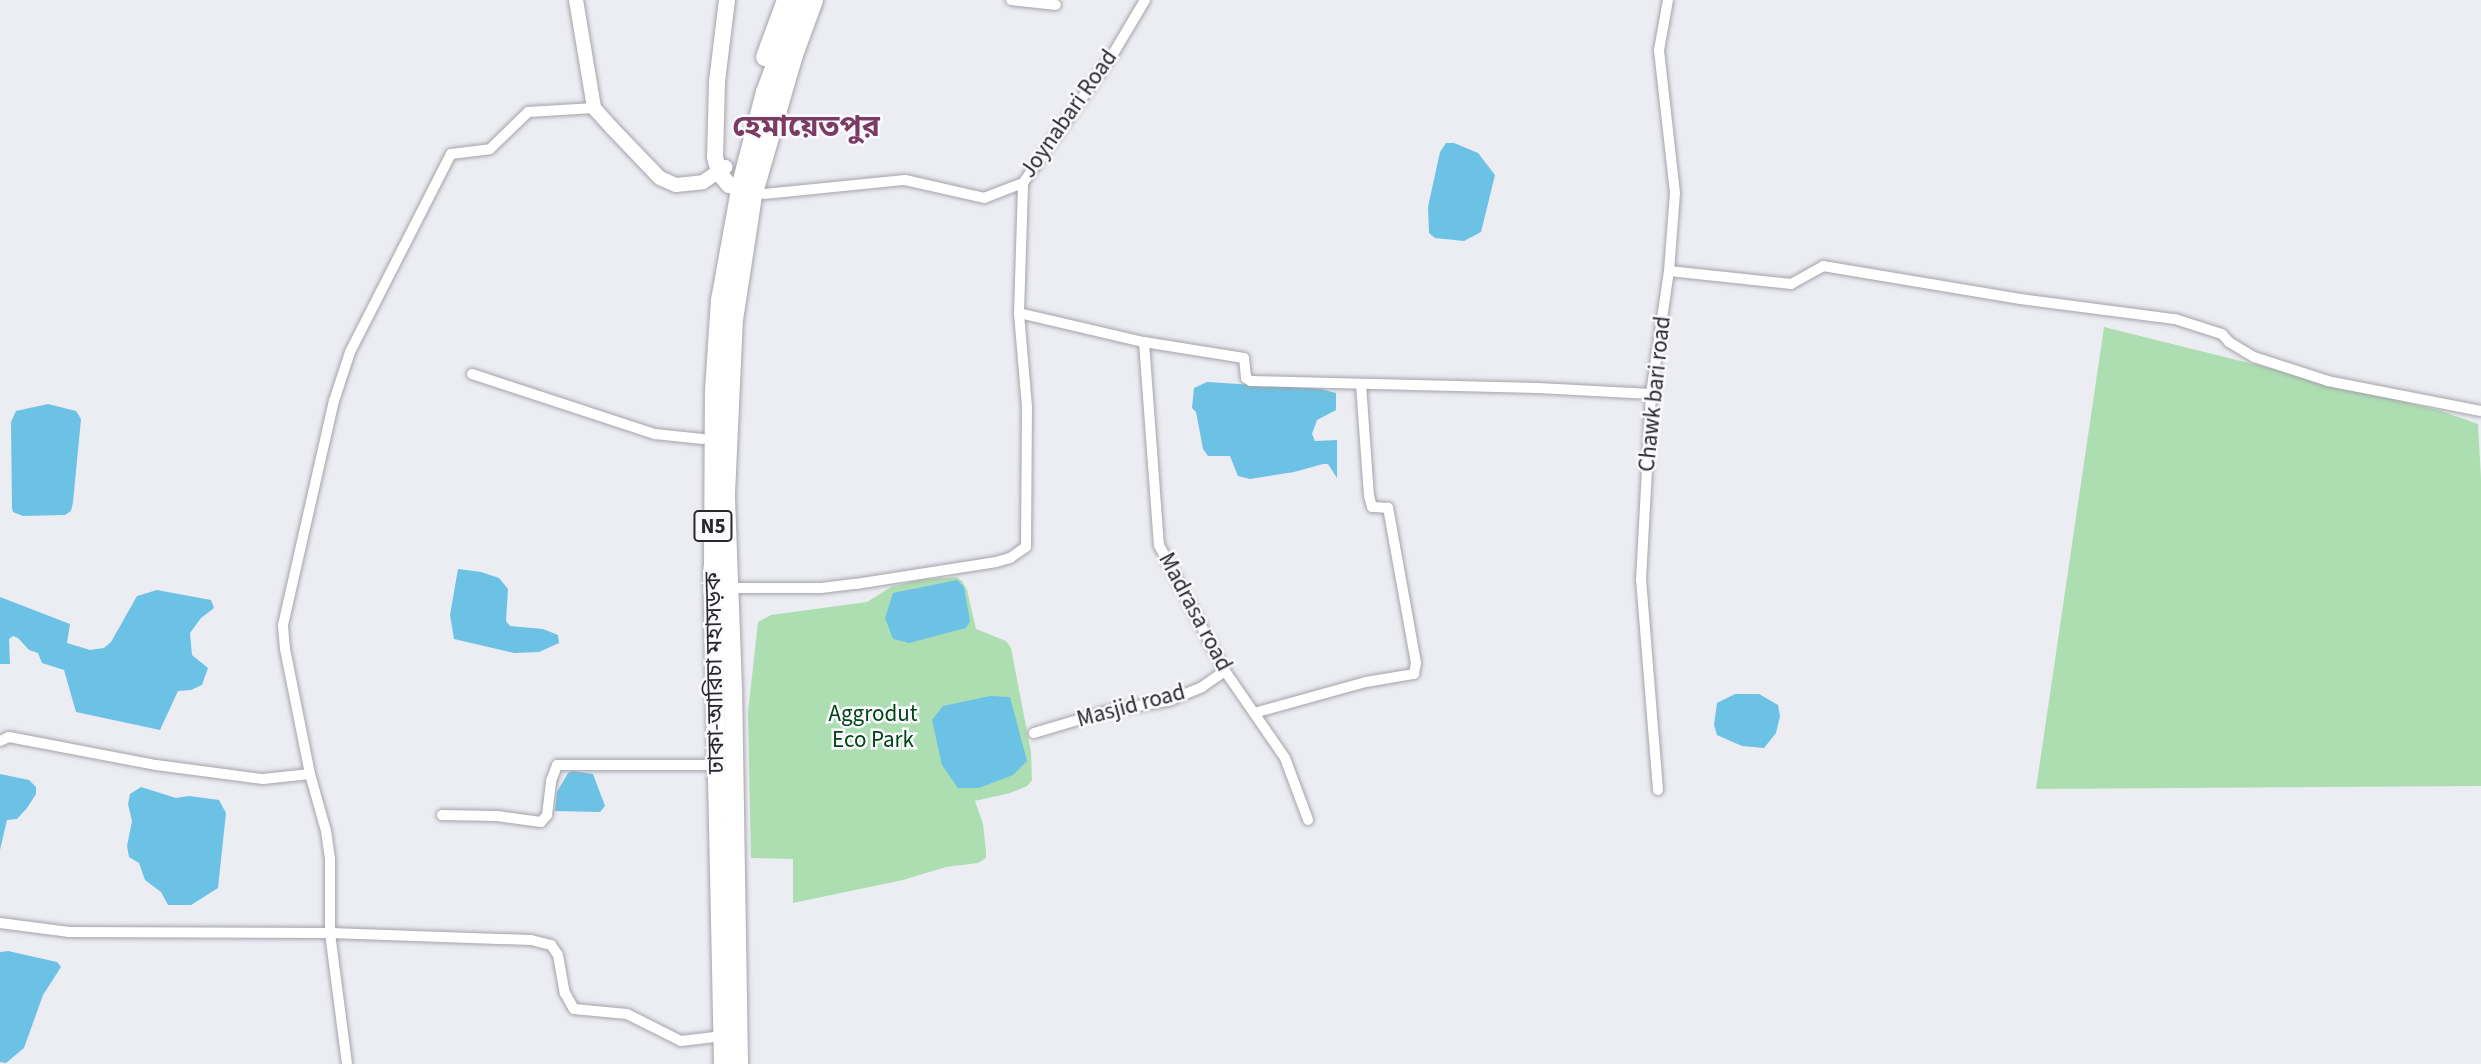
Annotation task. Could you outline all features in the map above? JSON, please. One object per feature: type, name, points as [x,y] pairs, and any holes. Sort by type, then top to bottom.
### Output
[{"type":"highway","points":[[725,691],[705,660],[703,439],[710,295],[726,175],[786,0]]},
{"type":"highway","name":"ঢাকা-আরিচা মহাসড়ক","points":[[739,1064],[713,390],[720,300],[741,184],[761,105],[799,0]]},
{"type":"highway","name":"ঢাকা-আরিচা মহাসড়ক","points":[[723,1064],[717,765],[725,691],[726,494],[734,320],[741,255],[772,126],[814,0]]},
{"type":"highway","points":[[725,691],[738,642],[744,331],[764,194],[797,74],[826,0]]},
{"type":"main road","points":[[726,175],[715,157],[717,82],[727,0]]},
{"type":"main road","points":[[726,175],[723,157],[725,83],[735,0]]},
{"type":"street","points":[[576,0],[594,108],[660,178],[676,185],[688,185],[726,175]]},
{"type":"street","points":[[1011,0],[1056,5]]},
{"type":"street","name":"Joynabari Road","points":[[764,194],[905,180],[984,198],[1023,183],[1113,54],[1145,0]]},
{"type":"street","name":"Chawk bari road","points":[[1658,790],[1642,591],[1651,394],[1669,271],[1675,192],[1659,50],[1668,0]]},
{"type":"street","points":[[347,1064],[330,933],[330,859],[326,831],[310,774],[285,649],[284,625],[315,497],[334,401],[350,352],[451,153],[490,149],[527,112],[594,108]]},
{"type":"street","points":[[738,588],[821,588],[856,584],[996,562],[1023,550],[1026,542],[1024,482],[1027,407],[1020,313],[1023,183]]},
{"type":"street","points":[[1669,271],[1791,284],[1823,266],[2020,299],[2175,319],[2222,334],[2229,342],[2254,357],[2328,381],[2481,411]]},
{"type":"street","points":[[1020,313],[1144,342],[1244,358],[1247,378],[1251,381],[1651,394]]},
{"type":"street","name":"Madrasa road","points":[[1144,342],[1155,520],[1160,545],[1225,671],[1285,758],[1308,820]]},
{"type":"street","points":[[472,374],[655,433],[703,439]]},
{"type":"street","points":[[1254,713],[1366,682],[1414,674],[1416,663],[1388,508],[1372,507],[1369,496],[1361,384]]},
{"type":"street","name":"Masjid road","points":[[1034,733],[1108,711],[1168,701],[1202,687],[1225,671]]},
{"type":"street","points":[[0,741],[9,737],[156,765],[263,779],[310,774]]},
{"type":"street","points":[[442,815],[497,816],[541,822],[547,815],[556,765],[717,765]]},
{"type":"street","points":[[0,923],[69,932],[330,933],[531,940],[551,945],[558,954],[565,993],[575,1009],[627,1014],[681,1041],[723,1036]]},
{"type":"green space","points":[[2104,327],[2441,411],[2478,424],[2481,479],[2481,786],[2036,789]]},
{"type":"green space","name":"Aggrodut Eco Park","points":[[956,577],[967,590],[976,629],[1006,641],[1011,648],[1031,752],[1032,780],[1027,786],[1010,793],[975,801],[983,824],[986,852],[986,858],[978,863],[946,867],[903,880],[793,903],[793,859],[751,858],[748,712],[758,622],[771,615],[867,602],[891,587],[919,580]]},
{"type":"water","points":[[1446,143],[1454,143],[1478,153],[1495,175],[1481,232],[1464,241],[1435,238],[1429,233],[1428,207],[1440,152]]},
{"type":"water","points":[[1207,382],[1321,389],[1336,393],[1336,410],[1317,420],[1312,434],[1315,441],[1337,440],[1337,478],[1328,464],[1323,464],[1250,479],[1238,476],[1230,456],[1208,456],[1203,449],[1196,412],[1192,408],[1194,388]]},
{"type":"water","points":[[48,404],[76,411],[81,419],[71,511],[65,515],[23,516],[13,512],[12,508],[11,422],[16,411]]},
{"type":"water","points":[[458,569],[499,578],[508,589],[506,621],[510,626],[543,629],[558,635],[559,643],[539,652],[514,653],[454,639],[450,615]]},
{"type":"water","points":[[957,580],[964,587],[970,621],[966,628],[909,643],[893,639],[885,618],[893,593]]},
{"type":"water","points":[[157,590],[211,600],[214,608],[201,618],[190,633],[192,655],[208,668],[202,685],[191,690],[178,691],[160,730],[76,712],[64,670],[42,663],[38,653],[29,650],[18,638],[13,636],[9,639],[10,664],[0,664],[0,597],[70,624],[67,643],[90,650],[104,648],[111,642],[137,596]]},
{"type":"water","points":[[1735,694],[1759,694],[1778,705],[1780,716],[1776,733],[1764,748],[1742,746],[1717,735],[1714,725],[1717,703]]},
{"type":"water","points":[[990,696],[1010,697],[1027,761],[1013,775],[979,788],[958,788],[942,765],[932,720],[943,706]]},
{"type":"water","points":[[573,771],[593,774],[605,806],[600,812],[555,811],[557,792],[568,773]]},
{"type":"water","points":[[0,774],[29,780],[36,787],[36,794],[17,819],[7,820],[0,850]]},
{"type":"water","points":[[141,787],[176,798],[189,796],[219,800],[226,813],[218,888],[191,905],[168,905],[161,892],[145,880],[139,863],[129,857],[127,846],[132,821],[128,804],[130,794]]},
{"type":"water","points":[[8,951],[57,962],[61,967],[43,995],[24,1048],[6,1063],[0,1062],[0,952]]},
{"type":"district","name":"হেমায়েতপুর","points":[[806,127]]}]
